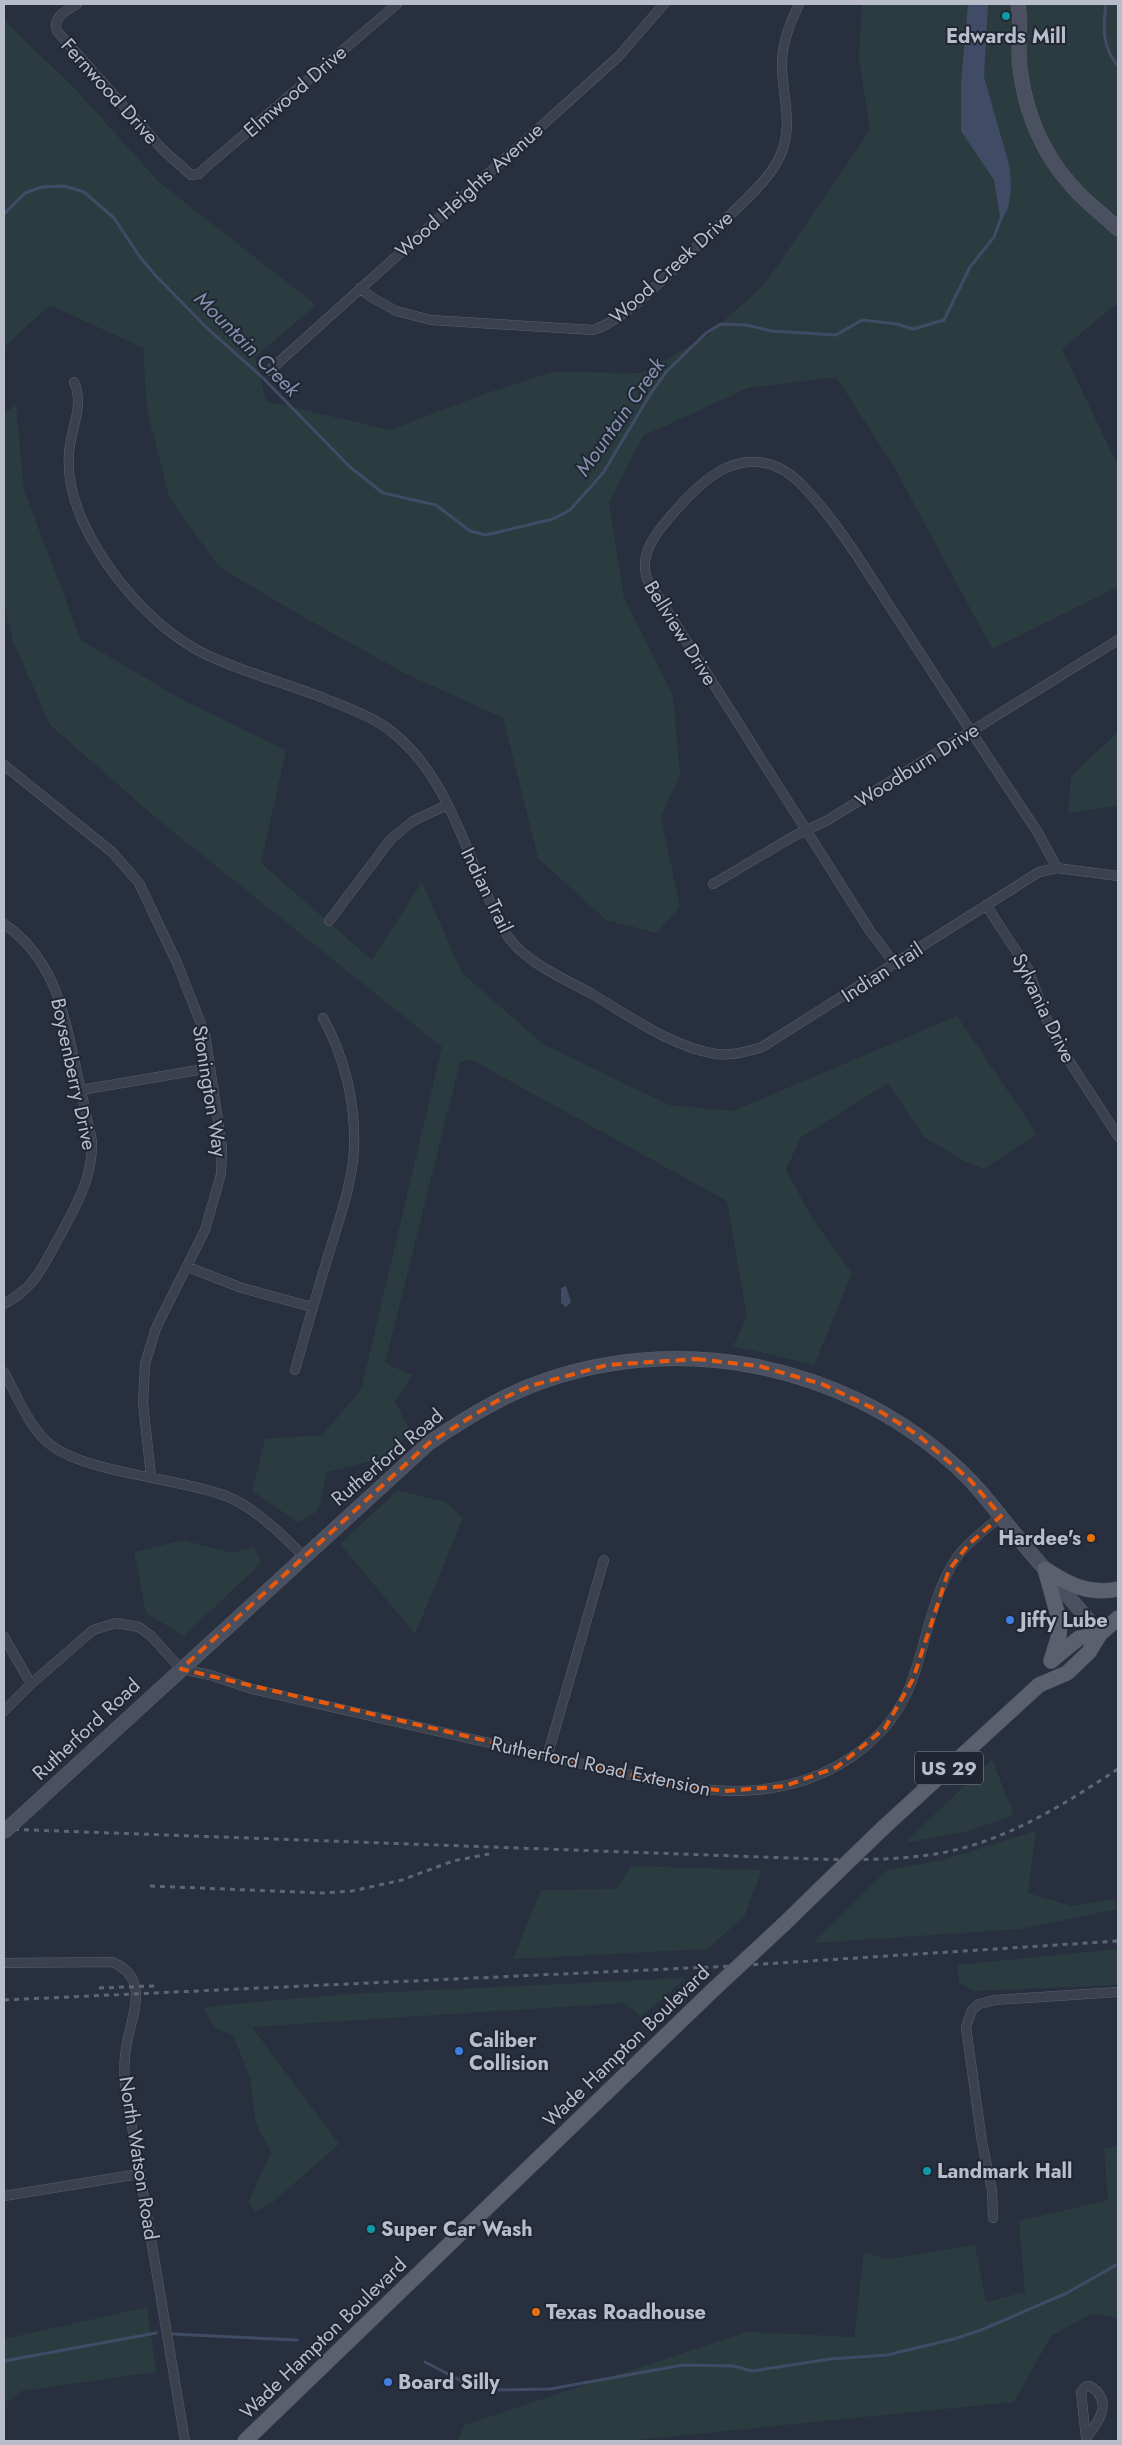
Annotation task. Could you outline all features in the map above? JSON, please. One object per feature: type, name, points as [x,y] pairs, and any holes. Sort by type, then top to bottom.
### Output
[{"type":"main road","points":[[1046,1569],[1068,1584],[1087,1590],[1118,1589]]},
{"type":"main road","points":[[1046,1569],[1060,1623],[1059,1635],[1051,1661]]},
{"type":"main road","name":"Wade Hampton Boulevard","points":[[245,2441],[883,1828],[1039,1685],[1066,1673],[1089,1652],[1100,1634],[1118,1618]]},
{"type":"main road","name":"Wade Hampton Boulevard","points":[[1039,1685],[1051,1661],[1079,1638],[1100,1634]]},
{"type":"street","name":"Fernwood Drive","points":[[77,4],[59,17],[56,26],[57,31],[163,150],[191,175]]},
{"type":"street","name":"Elmwood Drive","points":[[191,175],[199,174],[397,4]]},
{"type":"street","name":"Wood Heights Avenue","points":[[269,371],[619,56],[664,4]]},
{"type":"street","name":"Wood Creek Drive","points":[[360,288],[371,297],[396,311],[431,320],[593,330],[609,324],[659,282],[757,189],[777,164],[784,147],[787,131],[782,67],[783,50],[790,22],[798,4]]},
{"type":"street","points":[[1018,4],[1022,88],[1037,132],[1057,168],[1071,186],[1118,229]]},
{"type":"street","name":"Indian Trail","points":[[74,382],[78,392],[79,406],[69,453],[71,490],[80,516],[93,542],[130,593],[166,628],[208,655],[329,701],[386,728],[402,741],[418,759],[438,788],[501,925],[518,947],[560,976],[645,1025],[693,1048],[722,1054],[746,1053],[762,1047],[1039,872],[1058,868],[1118,876]]},
{"type":"street","name":"Bellview Drive","points":[[895,964],[870,930],[656,597],[644,573],[645,555],[650,544],[690,493],[713,474],[736,465],[761,463],[779,468],[797,481],[834,524],[857,556],[1037,831],[1058,868]]},
{"type":"street","name":"Woodburn Drive","points":[[712,884],[828,820],[1118,640]]},
{"type":"street","name":"Stonington Way","points":[[4,765],[112,852],[139,883],[167,940],[205,1034],[222,1147],[221,1174],[205,1230],[156,1328],[145,1364],[143,1403],[151,1476]]},
{"type":"street","points":[[329,921],[390,839],[414,821],[447,805]]},
{"type":"street","name":"Sylvania Drive","points":[[986,905],[1028,969],[1050,1028],[1118,1136]]},
{"type":"street","name":"Boysenberry Drive","points":[[4,924],[30,946],[52,979],[63,1007],[92,1141],[92,1163],[86,1184],[36,1277],[20,1294],[4,1304]]},
{"type":"street","points":[[295,1370],[338,1224],[354,1151],[353,1116],[340,1055],[323,1018]]},
{"type":"street","points":[[81,1090],[210,1068]]},
{"type":"street","points":[[188,1267],[242,1288],[312,1307]]},
{"type":"street","name":"Rutherford Road","points":[[4,1832],[422,1449],[473,1414],[530,1386],[569,1373],[608,1365],[649,1360],[696,1359],[759,1366],[802,1377],[859,1400],[900,1423],[950,1461],[987,1497],[1100,1634]]},
{"type":"street","points":[[4,1372],[35,1427],[56,1448],[82,1461],[151,1476],[230,1498],[274,1529],[304,1557]]},
{"type":"street","name":"Rutherford Road Extension","points":[[181,1669],[210,1675],[252,1689],[670,1784],[725,1791],[756,1790],[785,1786],[813,1778],[837,1767],[871,1743],[897,1712],[913,1679],[950,1570],[968,1545],[1001,1516]]},
{"type":"street","points":[[547,1756],[604,1560]]},
{"type":"street","points":[[4,1711],[31,1684],[93,1630],[116,1623],[138,1627],[151,1636],[181,1669]]},
{"type":"street","points":[[4,1637],[31,1684]]},
{"type":"street","name":"North Watson Road","points":[[4,1963],[112,1962],[125,1969],[133,1980],[137,2000],[126,2043],[125,2076],[139,2174],[185,2441]]},
{"type":"street","points":[[993,2218],[992,2190],[969,2055],[966,2027],[969,2016],[979,2004],[996,2000],[1118,1992]]},
{"type":"street","points":[[4,2196],[139,2174]]},
{"type":"street","points":[[1090,2386],[1100,2395],[1103,2411],[1086,2440],[1081,2392],[1085,2387],[1090,2386]]},
{"type":"highlighted area","points":[[696,1359],[759,1366],[822,1384],[881,1412],[918,1435],[970,1480],[1001,1516],[968,1545],[949,1570],[913,1679],[885,1728],[837,1767],[785,1786],[725,1791],[670,1784],[181,1669],[429,1443],[495,1402],[530,1386],[607,1365]]},
{"type":"shaded area","points":[[862,4],[1118,4],[1118,305],[1115,305],[1062,349],[1118,466],[1118,587],[992,649],[893,465],[836,377],[748,388],[643,436],[609,503],[624,598],[673,696],[680,774],[661,818],[680,906],[657,933],[606,920],[538,858],[503,718],[404,673],[300,615],[218,566],[169,497],[147,410],[143,348],[50,305],[4,347],[4,20],[76,90],[160,183],[316,305],[255,357],[266,401],[390,430],[487,393],[553,372],[643,373],[707,336],[765,284],[870,130],[859,58]]},
{"type":"shaded area","points":[[16,405],[24,490],[81,640],[181,699],[286,750],[261,863],[372,960],[422,882],[462,973],[543,1044],[669,1105],[733,1111],[957,1016],[1037,1134],[984,1169],[966,1162],[924,1137],[888,1083],[800,1138],[786,1170],[812,1218],[852,1273],[814,1365],[733,1346],[747,1317],[727,1201],[472,1060],[460,1062],[385,1363],[412,1375],[395,1402],[411,1432],[383,1458],[327,1472],[318,1511],[298,1522],[252,1491],[265,1439],[322,1435],[361,1390],[442,1047],[156,818],[50,725],[13,641],[4,602],[4,414]]},
{"type":"shaded area","points":[[1118,732],[1118,806],[1068,813],[1071,776]]},
{"type":"shaded area","points":[[397,1491],[444,1501],[463,1518],[415,1634],[340,1544]]},
{"type":"shaded area","points":[[183,1540],[232,1553],[254,1547],[261,1563],[184,1636],[146,1613],[134,1552]]},
{"type":"shaded area","points":[[992,1759],[1014,1815],[968,1831],[905,1843]]},
{"type":"shaded area","points":[[1036,1831],[1028,1893],[1072,1906],[1113,1899],[1117,1909],[1021,1929],[813,1943],[887,1870],[943,1860]]},
{"type":"shaded area","points":[[631,1866],[762,1870],[744,1917],[707,1949],[513,1959],[541,1890],[617,1889]]},
{"type":"shaded area","points":[[1118,1949],[1118,1985],[975,1991],[959,1983],[957,1965]]},
{"type":"shaded area","points":[[686,1978],[641,2017],[624,2003],[252,2027],[339,2144],[273,2202],[255,2212],[248,2203],[271,2152],[256,2124],[250,2078],[233,2035],[215,2028],[204,2008],[350,1994]]},
{"type":"shaded area","points":[[1118,2146],[1118,2318],[1091,2314],[1051,2336],[1014,2402],[626,2441],[458,2441],[464,2425],[747,2332],[854,2337],[864,2253],[889,2259],[975,2245],[986,2302],[1025,2292],[1019,2221],[1108,2200],[1104,2148]]},
{"type":"shaded area","points":[[147,2307],[156,2372],[21,2391],[9,2401],[4,2401],[4,2339]]},
{"type":"water","points":[[968,4],[988,4],[984,77],[1010,168],[1011,190],[1008,208],[1001,222],[994,180],[961,131],[961,82]]},
{"type":"water","points":[[566,1286],[571,1302],[566,1307],[561,1303],[561,1288]]},
{"type":"waterway","name":"Mountain Creek","points":[[1106,4],[1104,21],[1106,44],[1118,66]]},
{"type":"waterway","name":"Mountain Creek","points":[[4,214],[25,193],[42,187],[64,186],[84,192],[114,218],[140,257],[156,276],[207,328],[263,378],[350,467],[383,493],[436,505],[470,531],[486,535],[553,519],[570,510],[603,473],[651,393],[667,371],[706,333],[721,324],[747,325],[771,331],[836,335],[862,320],[897,324],[913,329],[944,320],[970,267],[994,237],[1001,218]]},
{"type":"waterway","points":[[425,2362],[475,2388],[495,2390],[550,2389],[683,2365],[733,2366],[752,2371],[830,2359],[887,2355],[954,2339],[981,2330],[1067,2293],[1118,2264]]},
{"type":"waterway","points":[[4,2361],[156,2333]]},
{"type":"waterway","points":[[172,2334],[297,2340]]},
{"type":"railway","points":[[4,1829],[816,1859],[887,1859],[929,1855],[980,1843],[1051,1810],[1118,1769]]},
{"type":"railway","points":[[150,1886],[323,1893],[352,1891],[402,1880],[453,1861],[489,1854]]},
{"type":"railway","points":[[4,2000],[733,1966],[1118,1941]]},
{"type":"railway","points":[[99,1988],[154,1986]]},
{"type":"place","name":"Edwards Mill","points":[[1006,16]]},
{"type":"place","name":"Hardee's","points":[[1091,1538]]},
{"type":"place","name":"Jiffy Lube","points":[[1010,1620]]},
{"type":"place","name":"Caliber Collision","points":[[459,2051]]},
{"type":"place","name":"Landmark Hall","points":[[927,2171]]},
{"type":"place","name":"Super Car Wash","points":[[371,2229]]},
{"type":"place","name":"Texas Roadhouse","points":[[536,2312]]},
{"type":"place","name":"Board Silly","points":[[388,2382]]}]
